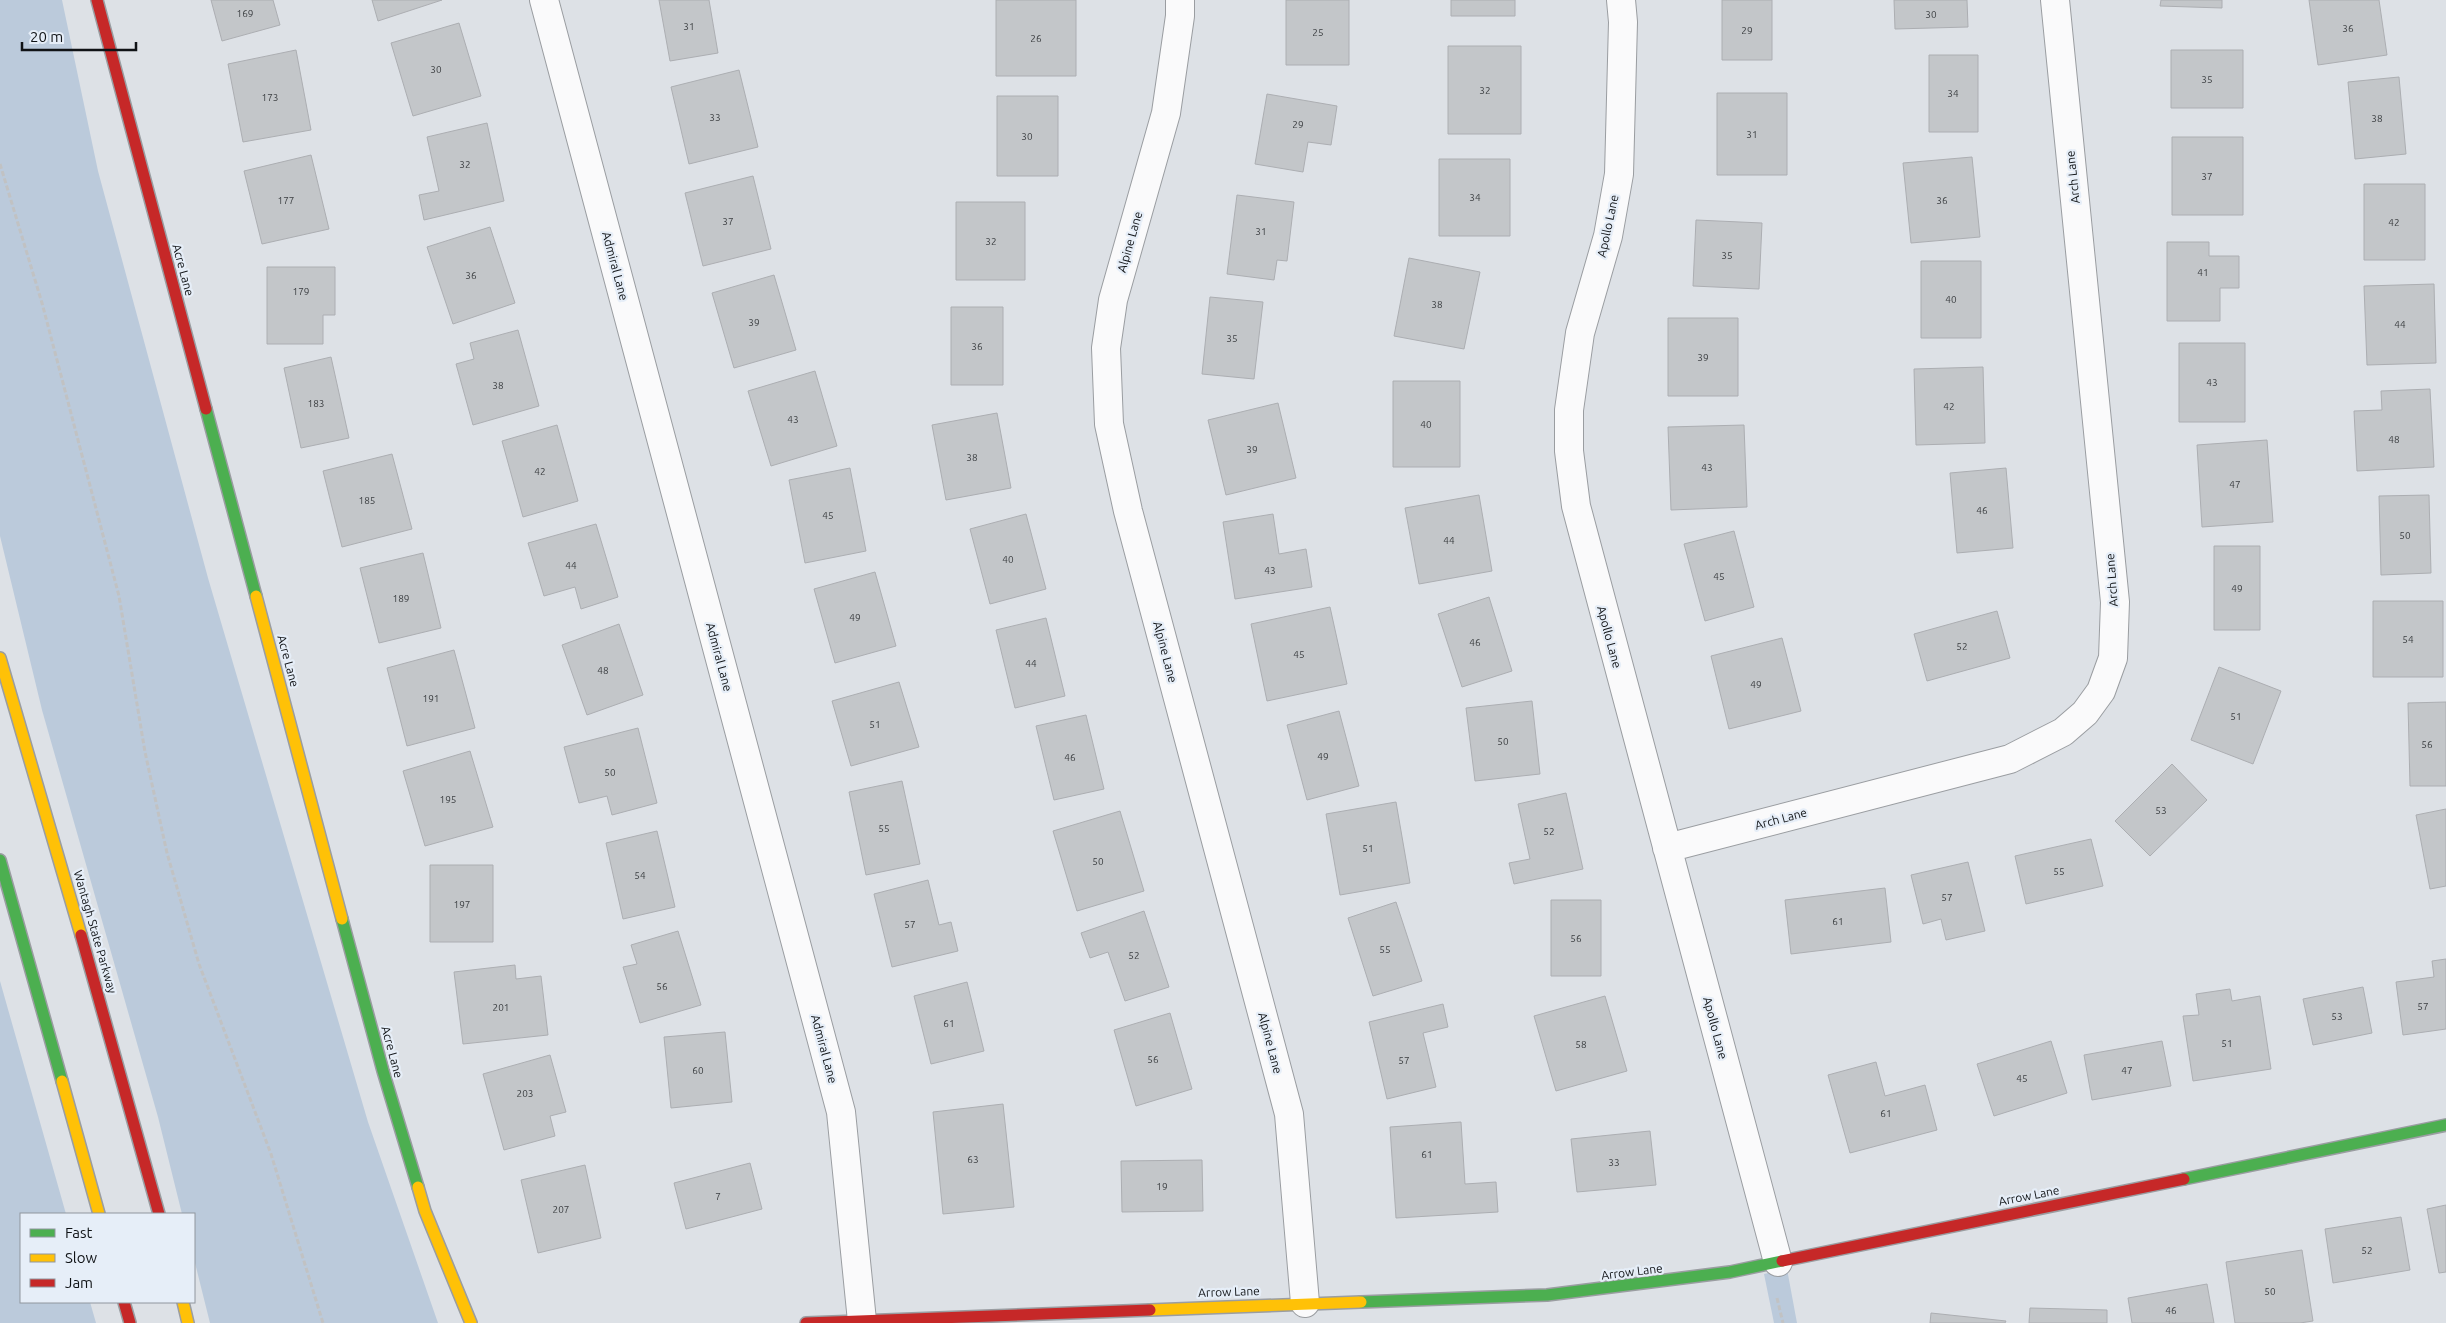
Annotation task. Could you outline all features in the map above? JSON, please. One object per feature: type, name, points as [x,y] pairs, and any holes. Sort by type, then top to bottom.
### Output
[{"type":"main road","name":"Acre Lane","points":[[97,0],[383,1071],[425,1211],[471,1323]]},
{"type":"main road","name":"Wantagh State Parkway","points":[[0,658],[100,1001],[159,1213]]},
{"type":"main road","points":[[0,860],[99,1213]]},
{"type":"main road","name":"Arrow Lane","points":[[806,1323],[1547,1295],[1660,1282],[1778,1262],[2446,1125]]},
{"type":"main road","points":[[124,1303],[130,1323]]},
{"type":"main road","points":[[183,1303],[188,1323]]},
{"type":"street","name":"Admiral Lane","points":[[544,0],[841,1112],[862,1321]]},
{"type":"street","name":"Alpine Lane","points":[[1180,0],[1180,16],[1166,113],[1113,300],[1106,348],[1109,424],[1128,511],[1289,1114],[1305,1303]]},
{"type":"street","name":"Apollo Lane","points":[[1621,0],[1623,22],[1619,174],[1608,236],[1580,333],[1569,410],[1569,451],[1576,506],[1587,554],[1778,1262]]},
{"type":"street","name":"Arch Lane","points":[[1667,848],[2010,759],[2062,732],[2085,713],[2101,691],[2113,658],[2115,602],[2055,0]]},
{"type":"path","points":[[0,164],[42,303],[119,596],[145,752],[167,853],[199,964],[271,1154],[322,1323]]},
{"type":"path","points":[[1777,1298],[1782,1323]]},
{"type":"shaded area","points":[[0,0],[62,0],[98,171],[208,578],[368,1122],[438,1323],[210,1323],[195,1263],[195,1213],[182,1213],[158,1117],[42,710],[0,536]]},
{"type":"shaded area","points":[[0,981],[66,1213],[20,1213],[20,1303],[90,1303],[96,1323],[0,1323]]},
{"type":"shaded area","points":[[1787,1269],[1797,1323],[1774,1323],[1764,1274]]},
{"type":"building","points":[[211,0],[273,0],[280,25],[222,41]]},
{"type":"building","points":[[372,0],[442,0],[378,21]]},
{"type":"building","points":[[659,0],[709,0],[718,53],[670,61]]},
{"type":"building","points":[[996,0],[1076,0],[1076,76],[996,76]]},
{"type":"building","points":[[1286,0],[1349,0],[1349,65],[1286,65]]},
{"type":"building","points":[[1451,0],[1515,0],[1515,16],[1451,16]]},
{"type":"building","points":[[1722,0],[1772,0],[1772,60],[1722,60]]},
{"type":"building","points":[[1894,0],[1967,0],[1968,27],[1895,29]]},
{"type":"building","points":[[2161,0],[2222,0],[2222,8],[2160,6]]},
{"type":"building","points":[[2309,0],[2379,0],[2387,55],[2318,65]]},
{"type":"building","points":[[459,23],[481,96],[413,116],[391,43]]},
{"type":"building","points":[[1448,46],[1521,46],[1521,134],[1448,134]]},
{"type":"building","points":[[296,50],[311,130],[243,142],[228,64]]},
{"type":"building","points":[[2171,50],[2243,50],[2243,108],[2171,108]]},
{"type":"building","points":[[1929,55],[1978,55],[1978,132],[1929,132]]},
{"type":"building","points":[[739,70],[758,147],[689,164],[671,87]]},
{"type":"building","points":[[2399,77],[2406,154],[2355,159],[2348,82]]},
{"type":"building","points":[[1717,93],[1787,93],[1787,175],[1717,175]]},
{"type":"building","points":[[1267,94],[1337,106],[1331,145],[1308,142],[1303,172],[1255,164]]},
{"type":"building","points":[[997,96],[1058,96],[1058,176],[997,176]]},
{"type":"building","points":[[487,123],[504,201],[424,220],[419,195],[439,191],[427,137]]},
{"type":"building","points":[[2172,137],[2243,137],[2243,215],[2172,215]]},
{"type":"building","points":[[311,155],[329,229],[262,244],[244,171]]},
{"type":"building","points":[[1972,157],[1980,237],[1911,243],[1903,163]]},
{"type":"building","points":[[1439,159],[1510,159],[1510,236],[1439,236]]},
{"type":"building","points":[[753,176],[771,249],[703,266],[685,193]]},
{"type":"building","points":[[2364,184],[2425,184],[2425,260],[2364,260]]},
{"type":"building","points":[[1237,195],[1294,202],[1287,261],[1277,260],[1274,280],[1227,274]]},
{"type":"building","points":[[956,202],[1025,202],[1025,280],[956,280]]},
{"type":"building","points":[[1696,220],[1762,223],[1759,289],[1693,286]]},
{"type":"building","points":[[490,227],[515,303],[453,324],[427,247]]},
{"type":"building","points":[[2167,242],[2209,242],[2209,256],[2239,256],[2239,288],[2220,288],[2220,321],[2167,321]]},
{"type":"building","points":[[1409,258],[1480,272],[1464,349],[1394,336]]},
{"type":"building","points":[[1921,261],[1981,261],[1981,338],[1921,338]]},
{"type":"building","points":[[267,267],[335,267],[335,315],[323,315],[323,344],[267,344]]},
{"type":"building","points":[[774,275],[796,350],[734,368],[712,293]]},
{"type":"building","points":[[2434,284],[2436,363],[2367,365],[2364,286]]},
{"type":"building","points":[[1210,297],[1263,302],[1254,379],[1202,374]]},
{"type":"building","points":[[951,307],[1003,307],[1003,385],[951,385]]},
{"type":"building","points":[[1668,318],[1738,318],[1738,396],[1668,396]]},
{"type":"building","points":[[518,330],[539,406],[473,425],[456,364],[474,359],[470,343]]},
{"type":"building","points":[[2179,343],[2245,343],[2245,422],[2179,422]]},
{"type":"building","points":[[331,357],[349,438],[301,448],[284,368]]},
{"type":"building","points":[[1983,367],[1985,443],[1916,445],[1914,369]]},
{"type":"building","points":[[815,371],[837,446],[771,466],[748,391]]},
{"type":"building","points":[[1393,381],[1460,381],[1460,467],[1393,467]]},
{"type":"building","points":[[2430,389],[2434,467],[2357,471],[2354,411],[2382,410],[2381,391]]},
{"type":"building","points":[[1278,403],[1296,478],[1226,495],[1208,420]]},
{"type":"building","points":[[997,413],[1011,488],[946,500],[932,425]]},
{"type":"building","points":[[557,425],[578,501],[523,517],[502,441]]},
{"type":"building","points":[[1744,425],[1747,507],[1671,510],[1668,427]]},
{"type":"building","points":[[2267,440],[2273,522],[2202,527],[2197,445]]},
{"type":"building","points":[[392,454],[412,529],[342,547],[323,471]]},
{"type":"building","points":[[850,468],[866,551],[805,563],[789,480]]},
{"type":"building","points":[[2006,468],[2013,548],[1957,553],[1950,473]]},
{"type":"building","points":[[1479,495],[1492,571],[1419,584],[1405,508]]},
{"type":"building","points":[[2429,495],[2431,573],[2381,575],[2379,496]]},
{"type":"building","points":[[1026,514],[1046,589],[990,604],[970,529]]},
{"type":"building","points":[[1273,514],[1279,554],[1306,549],[1312,587],[1235,599],[1223,522]]},
{"type":"building","points":[[596,524],[618,597],[581,609],[575,587],[544,596],[528,543]]},
{"type":"building","points":[[1734,531],[1754,607],[1705,621],[1684,544]]},
{"type":"building","points":[[2214,546],[2260,546],[2260,630],[2214,630]]},
{"type":"building","points":[[423,553],[441,628],[379,643],[360,568]]},
{"type":"building","points":[[875,572],[896,646],[835,663],[814,589]]},
{"type":"building","points":[[1489,597],[1512,671],[1462,687],[1438,614]]},
{"type":"building","points":[[2373,601],[2443,601],[2443,677],[2373,677]]},
{"type":"building","points":[[1330,607],[1347,684],[1267,701],[1251,624]]},
{"type":"building","points":[[1997,611],[2010,658],[1927,681],[1914,634]]},
{"type":"building","points":[[1046,618],[1065,696],[1015,708],[996,630]]},
{"type":"building","points":[[619,624],[643,695],[587,715],[562,645]]},
{"type":"building","points":[[1782,638],[1801,711],[1729,729],[1711,656]]},
{"type":"building","points":[[454,650],[475,728],[407,746],[387,668]]},
{"type":"building","points":[[2219,667],[2281,691],[2253,764],[2191,740]]},
{"type":"building","points":[[899,682],[919,747],[851,766],[832,701]]},
{"type":"building","points":[[1532,701],[1540,774],[1475,781],[1466,708]]},
{"type":"building","points":[[2446,702],[2446,786],[2410,786],[2408,703]]},
{"type":"building","points":[[1339,711],[1359,786],[1307,800],[1287,725]]},
{"type":"building","points":[[1086,715],[1104,789],[1054,800],[1036,726]]},
{"type":"building","points":[[638,728],[657,803],[612,815],[607,796],[579,803],[564,747]]},
{"type":"building","points":[[470,751],[493,827],[425,846],[403,771]]},
{"type":"building","points":[[2172,764],[2207,800],[2150,856],[2115,821]]},
{"type":"building","points":[[902,781],[920,864],[866,875],[849,792]]},
{"type":"building","points":[[1566,793],[1583,869],[1514,884],[1509,863],[1530,859],[1518,804]]},
{"type":"building","points":[[1396,802],[1410,883],[1340,895],[1326,814]]},
{"type":"building","points":[[2446,809],[2446,886],[2430,889],[2416,815]]},
{"type":"building","points":[[1120,811],[1144,891],[1077,911],[1053,831]]},
{"type":"building","points":[[657,831],[675,907],[623,919],[606,843]]},
{"type":"building","points":[[2091,839],[2103,886],[2026,904],[2015,856]]},
{"type":"building","points":[[1968,862],[1985,931],[1946,940],[1941,919],[1923,924],[1911,875]]},
{"type":"building","points":[[430,865],[493,865],[493,942],[430,942]]},
{"type":"building","points":[[928,880],[939,925],[951,922],[958,951],[892,967],[874,894]]},
{"type":"building","points":[[1885,888],[1891,942],[1791,954],[1785,900]]},
{"type":"building","points":[[1551,900],[1601,900],[1601,976],[1551,976]]},
{"type":"building","points":[[1396,902],[1422,981],[1373,996],[1348,918]]},
{"type":"building","points":[[1144,911],[1169,987],[1125,1001],[1108,952],[1090,958],[1081,933]]},
{"type":"building","points":[[678,931],[701,1005],[640,1023],[623,967],[637,964],[631,945]]},
{"type":"building","points":[[2446,959],[2446,1029],[2403,1035],[2396,982],[2434,977],[2432,961]]},
{"type":"building","points":[[515,965],[516,979],[541,976],[548,1035],[463,1044],[454,972]]},
{"type":"building","points":[[967,982],[984,1051],[931,1064],[914,996]]},
{"type":"building","points":[[2363,987],[2372,1033],[2313,1045],[2303,999]]},
{"type":"building","points":[[2230,989],[2232,1001],[2260,996],[2271,1069],[2193,1081],[2183,1016],[2199,1015],[2196,994]]},
{"type":"building","points":[[1605,996],[1627,1071],[1556,1091],[1534,1016]]},
{"type":"building","points":[[1443,1004],[1448,1027],[1423,1033],[1436,1087],[1387,1099],[1369,1022]]},
{"type":"building","points":[[1170,1013],[1192,1089],[1136,1106],[1114,1030]]},
{"type":"building","points":[[725,1032],[732,1102],[671,1108],[664,1037]]},
{"type":"building","points":[[2051,1041],[2067,1093],[1994,1116],[1977,1064]]},
{"type":"building","points":[[2162,1041],[2171,1086],[2092,1100],[2084,1055]]},
{"type":"building","points":[[550,1055],[566,1112],[550,1116],[555,1136],[504,1150],[483,1074]]},
{"type":"building","points":[[1876,1062],[1885,1096],[1925,1085],[1937,1130],[1850,1153],[1828,1075]]},
{"type":"building","points":[[1003,1104],[1014,1207],[943,1214],[933,1112]]},
{"type":"building","points":[[1461,1122],[1465,1184],[1496,1182],[1498,1212],[1396,1218],[1390,1127]]},
{"type":"building","points":[[1650,1131],[1656,1185],[1577,1192],[1571,1139]]},
{"type":"building","points":[[1202,1160],[1203,1211],[1122,1212],[1121,1161]]},
{"type":"building","points":[[750,1163],[762,1209],[686,1229],[674,1183]]},
{"type":"building","points":[[585,1165],[601,1238],[538,1253],[521,1180]]},
{"type":"building","points":[[2446,1205],[2446,1272],[2439,1273],[2427,1209]]},
{"type":"building","points":[[2401,1217],[2410,1270],[2333,1283],[2325,1229]]},
{"type":"building","points":[[2302,1250],[2313,1321],[2300,1323],[2235,1323],[2226,1262]]},
{"type":"building","points":[[2207,1284],[2214,1323],[2132,1323],[2128,1298]]},
{"type":"building","points":[[2030,1308],[2107,1310],[2107,1323],[2029,1323]]},
{"type":"building","points":[[1931,1313],[2006,1321],[2005,1323],[1930,1323]]},
{"type":"traffic: fast","points":[[206,409],[256,596]]},
{"type":"traffic: fast","points":[[0,860],[62,1081]]},
{"type":"traffic: fast","points":[[342,919],[383,1071],[418,1187]]},
{"type":"traffic: fast","points":[[2184,1179],[2446,1125]]},
{"type":"traffic: fast","points":[[1361,1302],[1547,1295],[1730,1272],[1782,1261]]},
{"type":"traffic: slow","points":[[256,596],[342,919]]},
{"type":"traffic: slow","points":[[0,658],[81,935]]},
{"type":"traffic: slow","points":[[62,1081],[99,1213]]},
{"type":"traffic: slow","points":[[418,1187],[425,1211],[471,1323]]},
{"type":"traffic: slow","points":[[1150,1310],[1361,1302]]},
{"type":"traffic: slow","points":[[183,1303],[188,1323]]},
{"type":"traffic: jam","points":[[97,0],[206,409]]},
{"type":"traffic: jam","points":[[81,935],[159,1213]]},
{"type":"traffic: jam","points":[[1782,1261],[2184,1179]]},
{"type":"traffic: jam","points":[[124,1303],[130,1323]]},
{"type":"traffic: jam","points":[[806,1323],[1150,1310]]}]
